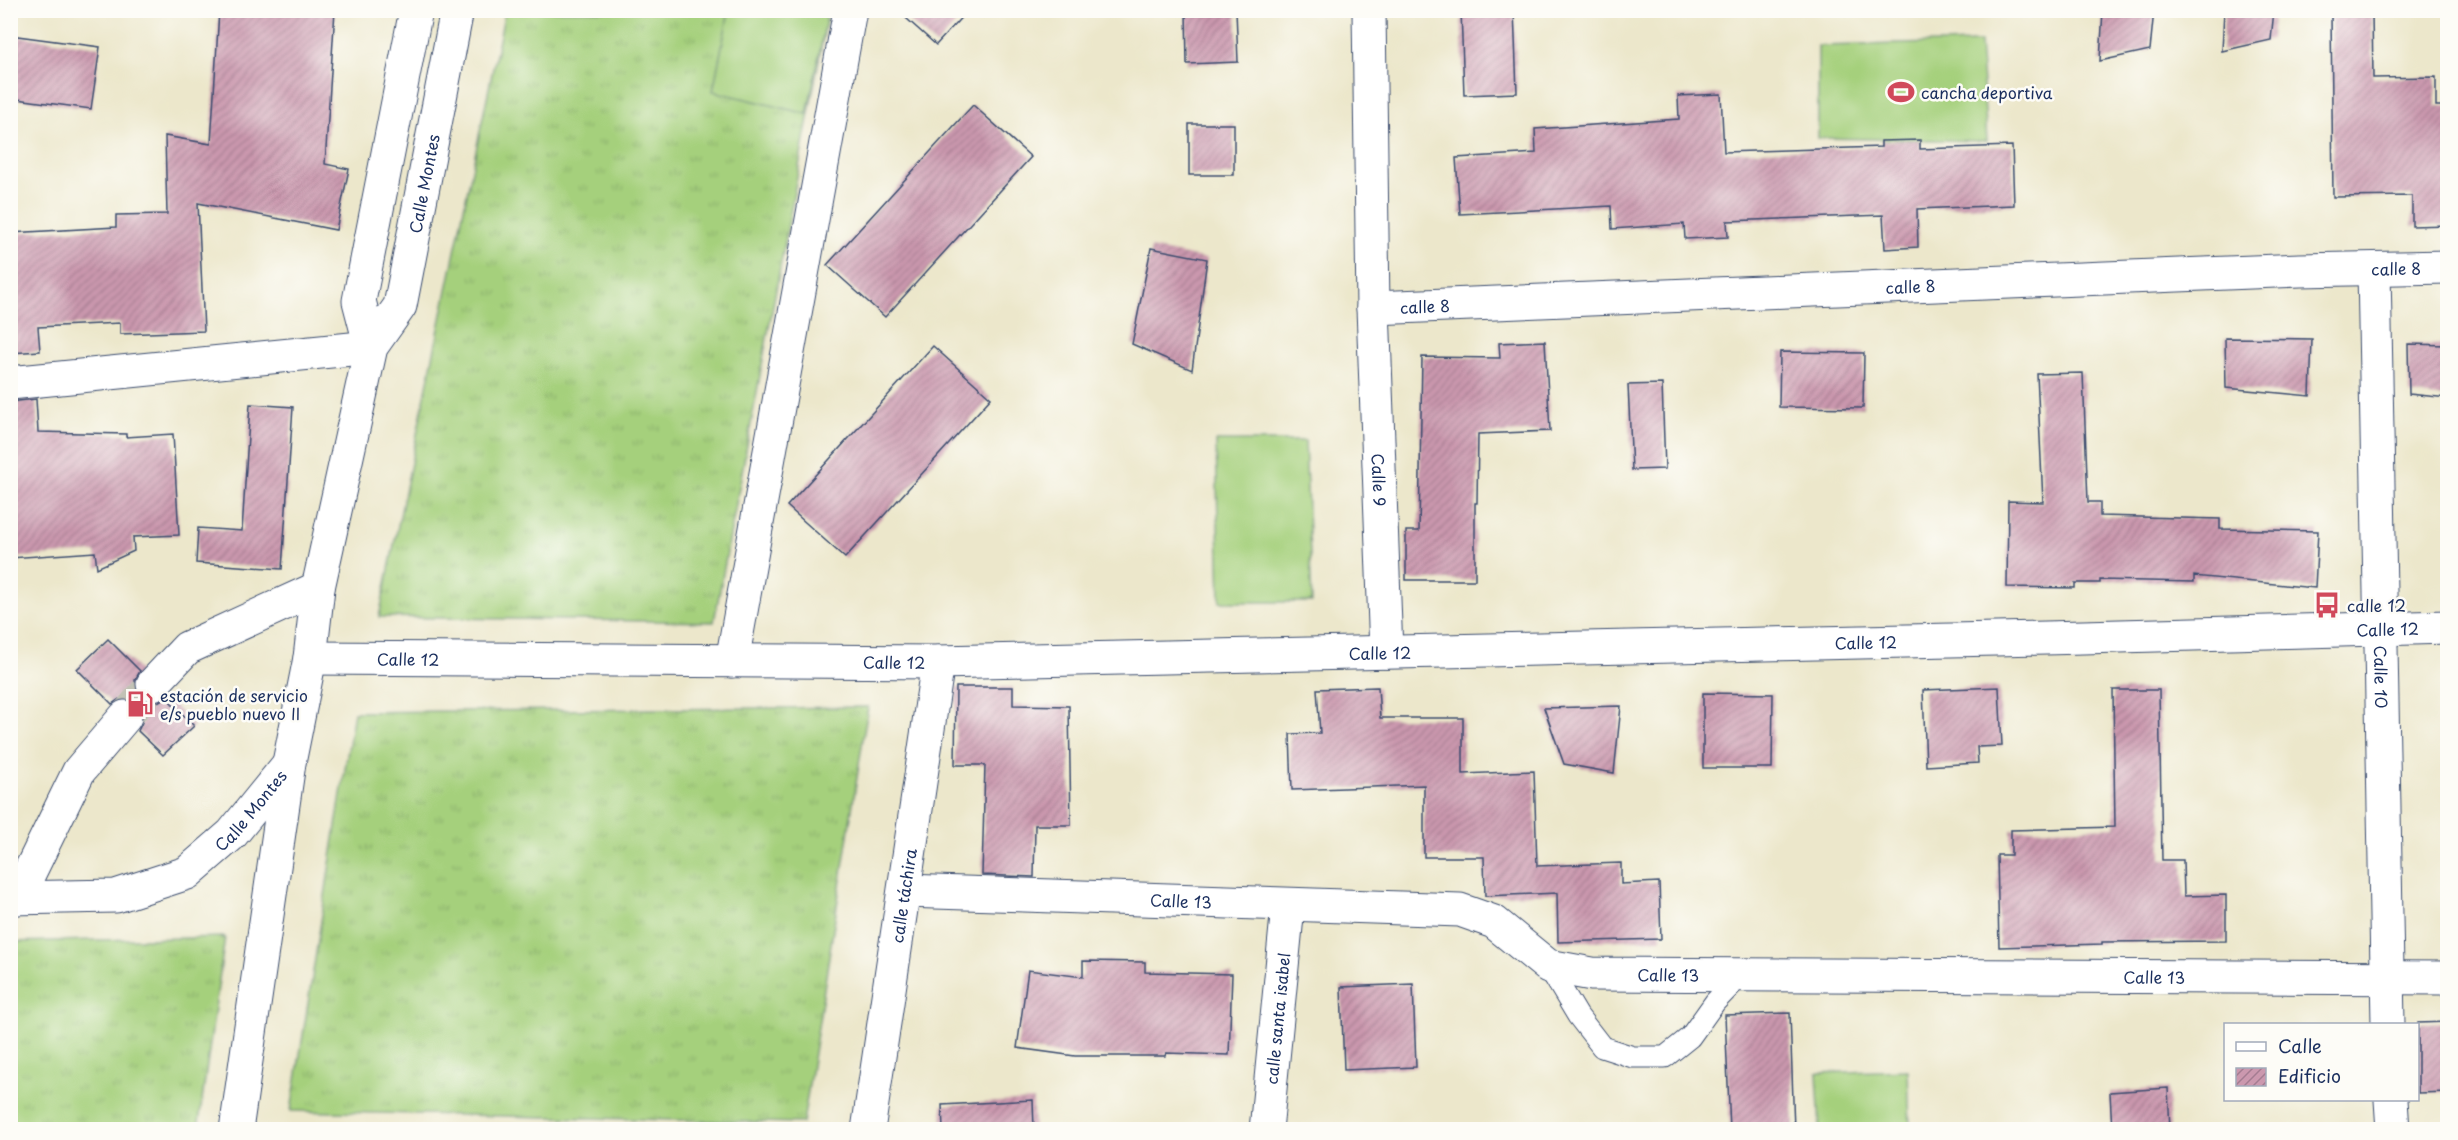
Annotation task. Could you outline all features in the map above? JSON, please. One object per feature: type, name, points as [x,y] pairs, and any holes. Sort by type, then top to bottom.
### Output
[{"type":"street","name":"Calle Montes","points":[[371,347],[359,301],[416,10]]},
{"type":"street","name":"Calle Montes","points":[[14,898],[116,896],[187,873],[232,834],[289,763],[310,658],[318,588],[371,347],[400,306],[457,10]]},
{"type":"street","points":[[732,661],[850,10]]},
{"type":"street","name":"Calle 9","points":[[1369,10],[1374,308],[1386,652]]},
{"type":"street","name":"calle 8","points":[[1374,308],[2448,267]]},
{"type":"street","name":"Calle 10","points":[[2374,269],[2388,1023]]},
{"type":"street","points":[[10,383],[371,347]]},
{"type":"street","points":[[153,684],[187,648],[318,588]]},
{"type":"street","name":"Calle 12","points":[[310,658],[938,662],[2022,639],[2379,627],[2448,627]]},
{"type":"street","name":"calle táchira","points":[[868,1130],[938,662]]},
{"type":"street","points":[[14,898],[79,771],[125,717]]},
{"type":"street","points":[[236,1130],[289,763]]},
{"type":"street","name":"Calle 13","points":[[905,891],[1288,906],[1460,910],[1494,922],[1548,966],[1592,974],[2448,978]]},
{"type":"street","name":"calle santa isabel","points":[[1266,1130],[1288,906]]},
{"type":"street","points":[[2391,1101],[2392,1130]]},
{"type":"lane","points":[[1548,966],[1578,1016],[1602,1047],[1633,1056],[1665,1057],[1690,1037],[1715,1002],[1741,975]]},
{"type":"green space","points":[[505,11],[828,11],[714,622],[379,617]]},
{"type":"green space","points":[[729,11],[828,11],[807,114],[713,91]]},
{"type":"green space","name":"cancha deportiva","points":[[1980,42],[1987,141],[1818,138],[1818,46]]},
{"type":"green space","points":[[1216,441],[1305,441],[1312,602],[1220,602]]},
{"type":"green space","points":[[868,707],[803,1123],[291,1111],[354,712]]},
{"type":"green space","points":[[225,937],[198,1129],[11,1129],[11,942]]},
{"type":"green space","points":[[1908,1070],[1910,1129],[1820,1129],[1817,1073]]},
{"type":"building","points":[[219,10],[335,10],[325,164],[349,169],[336,230],[198,203],[204,331],[120,334],[120,323],[38,327],[40,351],[10,353],[10,233],[116,227],[116,215],[167,214],[165,136],[211,144]]},
{"type":"building","points":[[897,10],[968,10],[936,45]]},
{"type":"building","points":[[1186,10],[1236,10],[1238,62],[1187,64]]},
{"type":"building","points":[[1461,10],[1514,10],[1517,93],[1464,95]]},
{"type":"building","points":[[2103,10],[2154,10],[2150,50],[2100,61]]},
{"type":"building","points":[[2224,10],[2274,10],[2271,40],[2222,51]]},
{"type":"building","points":[[2372,13],[2373,78],[2436,77],[2436,106],[2448,106],[2448,225],[2412,226],[2412,196],[2333,197],[2331,14]]},
{"type":"building","points":[[10,35],[100,47],[91,109],[10,98]]},
{"type":"building","points":[[1721,94],[1724,152],[1881,147],[1881,141],[1920,140],[1920,149],[2012,146],[2014,205],[1917,209],[1918,247],[1885,249],[1883,215],[1727,221],[1728,237],[1685,239],[1684,224],[1612,229],[1611,206],[1460,214],[1456,158],[1536,153],[1535,129],[1679,119],[1678,96]]},
{"type":"building","points":[[973,105],[1031,157],[885,317],[827,265]]},
{"type":"building","points":[[1189,124],[1234,124],[1234,175],[1189,175]]},
{"type":"building","points":[[1151,248],[1207,259],[1192,370],[1132,344]]},
{"type":"building","points":[[2225,338],[2312,339],[2310,396],[2226,388]]},
{"type":"building","points":[[1545,341],[1550,431],[1478,434],[1475,580],[1406,580],[1406,531],[1419,531],[1422,357],[1500,358],[1499,343]]},
{"type":"building","points":[[2408,344],[2448,345],[2448,398],[2409,394]]},
{"type":"building","points":[[933,346],[991,398],[845,558],[787,506]]},
{"type":"building","points":[[1780,352],[1864,353],[1863,408],[1779,407]]},
{"type":"building","points":[[2083,373],[2088,502],[2100,502],[2100,516],[2220,519],[2220,529],[2318,531],[2315,588],[2194,576],[2194,582],[2100,580],[2100,583],[2075,583],[2075,588],[2007,587],[2008,501],[2043,502],[2037,374]]},
{"type":"building","points":[[1662,384],[1665,469],[1632,470],[1628,385]]},
{"type":"building","points":[[36,399],[38,432],[126,434],[126,437],[173,434],[179,535],[133,537],[134,551],[97,568],[95,552],[10,558],[10,402]]},
{"type":"building","points":[[250,404],[293,407],[282,569],[196,563],[198,528],[242,531]]},
{"type":"building","points":[[108,639],[140,671],[135,680],[135,690],[140,697],[149,702],[158,702],[166,697],[194,726],[163,755],[138,731],[143,720],[142,710],[138,703],[128,699],[119,699],[112,704],[77,669]]},
{"type":"building","points":[[956,687],[1013,687],[1013,705],[1069,706],[1071,825],[1035,825],[1034,877],[982,875],[985,765],[955,765]]},
{"type":"building","points":[[1378,687],[1380,718],[1463,718],[1463,774],[1534,771],[1537,866],[1621,863],[1621,884],[1659,882],[1661,939],[1558,942],[1557,893],[1485,896],[1484,857],[1424,857],[1424,785],[1292,790],[1290,734],[1320,733],[1317,689]]},
{"type":"building","points":[[1999,687],[2002,746],[1977,747],[1978,763],[1926,766],[1923,690]]},
{"type":"building","points":[[2113,690],[2159,690],[2162,860],[2183,860],[2184,896],[2226,895],[2226,941],[2102,942],[2102,944],[1999,947],[1997,855],[2011,855],[2011,830],[2115,827]]},
{"type":"building","points":[[1703,693],[1773,694],[1772,768],[1703,768]]},
{"type":"building","points":[[1621,706],[1614,773],[1564,764],[1544,708]]},
{"type":"building","points":[[1083,961],[1145,962],[1145,972],[1232,974],[1229,1055],[1166,1053],[1165,1056],[1075,1056],[1017,1048],[1028,970],[1083,977]]},
{"type":"building","points":[[1413,984],[1416,1067],[1344,1070],[1341,987]]},
{"type":"building","points":[[1790,1013],[1794,1130],[1730,1130],[1725,1015]]},
{"type":"building","points":[[2448,1022],[2448,1092],[2419,1093],[2418,1023]]},
{"type":"building","points":[[2168,1088],[2170,1130],[2112,1130],[2110,1092]]},
{"type":"building","points":[[1033,1100],[1034,1130],[943,1130],[942,1105]]},
{"type":"tunnel","points":[[125,717],[153,684]]},
{"type":"place","name":"cancha deportiva","points":[[1901,92]]},
{"type":"place","name":"calle 12","points":[[2327,605]]},
{"type":"place","name":"estación de servicio e/s pueblo nuevo II","points":[[140,704]]}]
